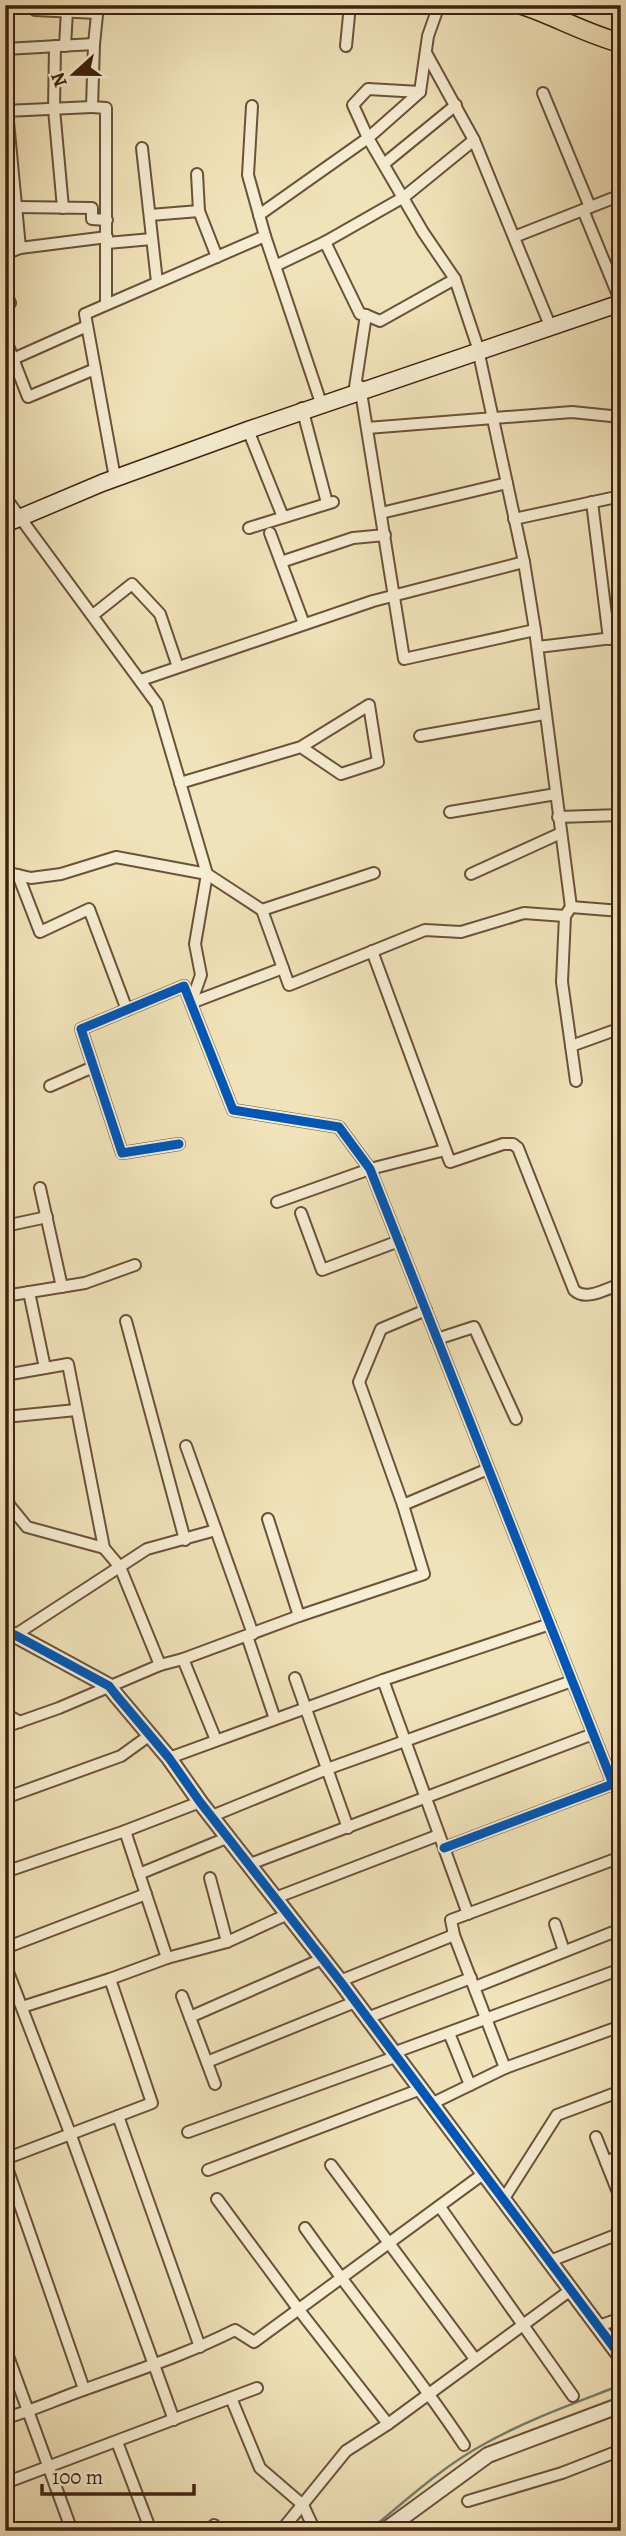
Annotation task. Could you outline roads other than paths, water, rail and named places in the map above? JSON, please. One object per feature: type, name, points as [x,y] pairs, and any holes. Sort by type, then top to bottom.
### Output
[{"type":"main road","points":[[522,5],[598,37],[621,42]]},
{"type":"main road","points":[[554,5],[606,27],[621,42]]},
{"type":"main road","points":[[5,524],[11,508],[248,430],[359,388],[478,349],[620,297]]},
{"type":"main road","points":[[114,474],[302,409]]},
{"type":"street","points":[[346,46],[350,5]]},
{"type":"street","points":[[259,215],[368,138],[420,92],[428,36],[439,5]]},
{"type":"street","points":[[34,10],[98,9],[92,107]]},
{"type":"street","points":[[63,208],[54,109],[60,46],[67,11]]},
{"type":"street","points":[[5,49],[94,44]]},
{"type":"street","points":[[426,53],[474,140],[549,324]]},
{"type":"street","points":[[420,92],[368,89],[353,105],[368,138],[455,279],[478,349],[524,562],[538,647],[568,911],[562,982],[576,1081]]},
{"type":"street","points":[[543,93],[620,297]]},
{"type":"street","points":[[251,106],[248,175],[265,236],[321,402]]},
{"type":"street","points":[[385,163],[456,106]]},
{"type":"street","points":[[20,248],[6,111],[106,107],[106,304]]},
{"type":"street","points":[[275,267],[404,197],[474,140]]},
{"type":"street","points":[[142,148],[157,282]]},
{"type":"street","points":[[197,174],[199,211],[217,257]]},
{"type":"street","points":[[514,237],[621,195]]},
{"type":"street","points":[[16,207],[92,208],[92,219],[107,220]]},
{"type":"street","points":[[150,215],[199,211]]},
{"type":"street","points":[[5,224],[18,223]]},
{"type":"street","points":[[114,474],[85,314],[265,236]]},
{"type":"street","points":[[5,254],[20,248],[152,239]]},
{"type":"street","points":[[325,242],[360,314],[380,321],[455,279]]},
{"type":"street","points":[[5,292],[10,303],[5,305]]},
{"type":"street","points":[[366,315],[359,388],[404,659],[535,630]]},
{"type":"street","points":[[13,359],[87,326]]},
{"type":"street","points":[[5,338],[27,397],[95,369]]},
{"type":"street","points":[[249,528],[330,502],[302,409]]},
{"type":"street","points":[[367,428],[572,412],[621,417]]},
{"type":"street","points":[[248,430],[283,517]]},
{"type":"street","points":[[381,513],[507,484]]},
{"type":"street","points":[[514,519],[621,496]]},
{"type":"street","points":[[538,647],[615,638],[592,502]]},
{"type":"street","points":[[11,508],[157,704],[207,874],[195,944],[201,975],[191,1003]]},
{"type":"street","points":[[270,533],[304,624]]},
{"type":"street","points":[[281,562],[353,538],[385,535]]},
{"type":"street","points":[[141,680],[394,595],[524,562]]},
{"type":"street","points":[[93,615],[132,584],[160,614],[178,667]]},
{"type":"street","points":[[180,783],[301,747],[369,705],[378,762],[341,774],[301,747]]},
{"type":"street","points":[[420,736],[544,714]]},
{"type":"street","points":[[450,813],[556,794]]},
{"type":"street","points":[[558,817],[621,815]]},
{"type":"street","points":[[471,874],[561,833]]},
{"type":"street","points":[[5,873],[31,878],[61,874],[116,857],[207,874],[262,910],[289,985],[425,930],[461,932],[524,913],[621,911]]},
{"type":"street","points":[[262,910],[374,873]]},
{"type":"street","points":[[18,876],[40,932],[89,909],[127,1010]]},
{"type":"street","points":[[372,951],[450,1162],[513,1143],[518,1148],[574,1290],[585,1296],[621,1284]]},
{"type":"street","points":[[191,1003],[283,968]]},
{"type":"street","points":[[179,1144],[122,1153],[81,1029],[184,986],[233,1110],[339,1127],[370,1169],[613,1783],[444,1847]]},
{"type":"street","points":[[571,1046],[621,1028]]},
{"type":"street","points":[[50,1086],[93,1067]]},
{"type":"street","points":[[277,1202],[370,1169],[445,1150]]},
{"type":"street","points":[[40,1188],[62,1287]]},
{"type":"street","points":[[301,1213],[322,1270],[399,1241]]},
{"type":"street","points":[[5,1226],[47,1217]]},
{"type":"street","points":[[5,1296],[85,1283],[135,1265]]},
{"type":"street","points":[[29,1293],[45,1368]]},
{"type":"street","points":[[5,1727],[160,1665],[424,1574],[403,1505],[359,1382],[381,1329],[426,1310]]},
{"type":"street","points":[[126,1321],[186,1540]]},
{"type":"street","points":[[437,1339],[474,1327],[516,1419]]},
{"type":"street","points":[[5,1375],[68,1364],[104,1548],[120,1567],[160,1665]]},
{"type":"street","points":[[5,1417],[76,1410]]},
{"type":"street","points":[[186,1446],[216,1530],[275,1719]]},
{"type":"street","points":[[403,1505],[488,1469]]},
{"type":"street","points":[[5,1485],[9,1505],[27,1527],[104,1548]]},
{"type":"street","points":[[268,1519],[299,1616]]},
{"type":"street","points":[[10,1634],[147,1549],[216,1530]]},
{"type":"street","points":[[169,1758],[383,1680],[550,1624]]},
{"type":"street","points":[[10,1634],[109,1686],[169,1758],[200,1802],[340,1981],[621,2357]]},
{"type":"street","points":[[183,1659],[216,1741]]},
{"type":"street","points":[[295,1678],[348,1828]]},
{"type":"street","points":[[383,1680],[468,1914]]},
{"type":"street","points":[[212,1816],[327,1769],[572,1681]]},
{"type":"street","points":[[5,1714],[20,1722]]},
{"type":"street","points":[[250,1864],[593,1734]]},
{"type":"street","points":[[5,1798],[121,1756],[150,1735]]},
{"type":"street","points":[[609,1774],[621,1770]]},
{"type":"street","points":[[5,1872],[200,1802]]},
{"type":"street","points":[[125,1831],[167,1958]]},
{"type":"street","points":[[275,1898],[439,1835]]},
{"type":"street","points":[[139,1874],[229,1837]]},
{"type":"street","points":[[505,2068],[454,1935],[451,1920],[621,1857]]},
{"type":"street","points":[[210,1878],[227,1942]]},
{"type":"street","points":[[5,1948],[146,1894]]},
{"type":"street","points":[[22,2007],[167,1958],[227,1942],[288,1914]]},
{"type":"street","points":[[555,1924],[564,1951]]},
{"type":"street","points":[[367,2018],[621,1929]]},
{"type":"street","points":[[340,1981],[454,1935]]},
{"type":"street","points":[[190,2017],[322,1959]]},
{"type":"street","points":[[5,1964],[70,2133],[174,2420]]},
{"type":"street","points":[[188,2132],[621,1969]]},
{"type":"street","points":[[84,2389],[5,2161],[70,2133],[152,2103],[110,1979]]},
{"type":"street","points":[[182,1996],[215,2084]]},
{"type":"street","points":[[207,2062],[355,2002]]},
{"type":"street","points":[[431,2104],[505,2068],[621,2026]]},
{"type":"street","points":[[449,2033],[470,2085]]},
{"type":"street","points":[[208,2170],[421,2089]]},
{"type":"street","points":[[503,2200],[557,2115],[621,2091]]},
{"type":"street","points":[[118,2116],[200,2347]]},
{"type":"street","points":[[596,2137],[621,2200]]},
{"type":"street","points":[[606,2162],[621,2155]]},
{"type":"street","points":[[331,2165],[475,2360]]},
{"type":"street","points":[[5,2418],[155,2366],[236,2330],[254,2342],[483,2174]]},
{"type":"street","points":[[218,2199],[299,2310],[388,2424]]},
{"type":"street","points":[[440,2207],[573,2396]]},
{"type":"street","points":[[305,2228],[341,2280],[430,2393],[464,2445]]},
{"type":"street","points":[[551,2261],[621,2233]]},
{"type":"street","points":[[281,2531],[346,2451],[388,2424],[572,2288]]},
{"type":"street","points":[[599,2326],[621,2318]]},
{"type":"street","points":[[5,2348],[72,2531]]},
{"type":"street","points":[[5,2483],[257,2388]]},
{"type":"street","points":[[231,2398],[260,2468],[303,2505],[315,2531]]},
{"type":"street","points":[[384,2531],[488,2455],[621,2405]]},
{"type":"street","points":[[117,2442],[150,2531]]},
{"type":"street","points":[[468,2501],[562,2473],[621,2450]]},
{"type":"waterway","points":[[369,2531],[425,2484],[470,2452],[535,2419],[621,2385]]}]
